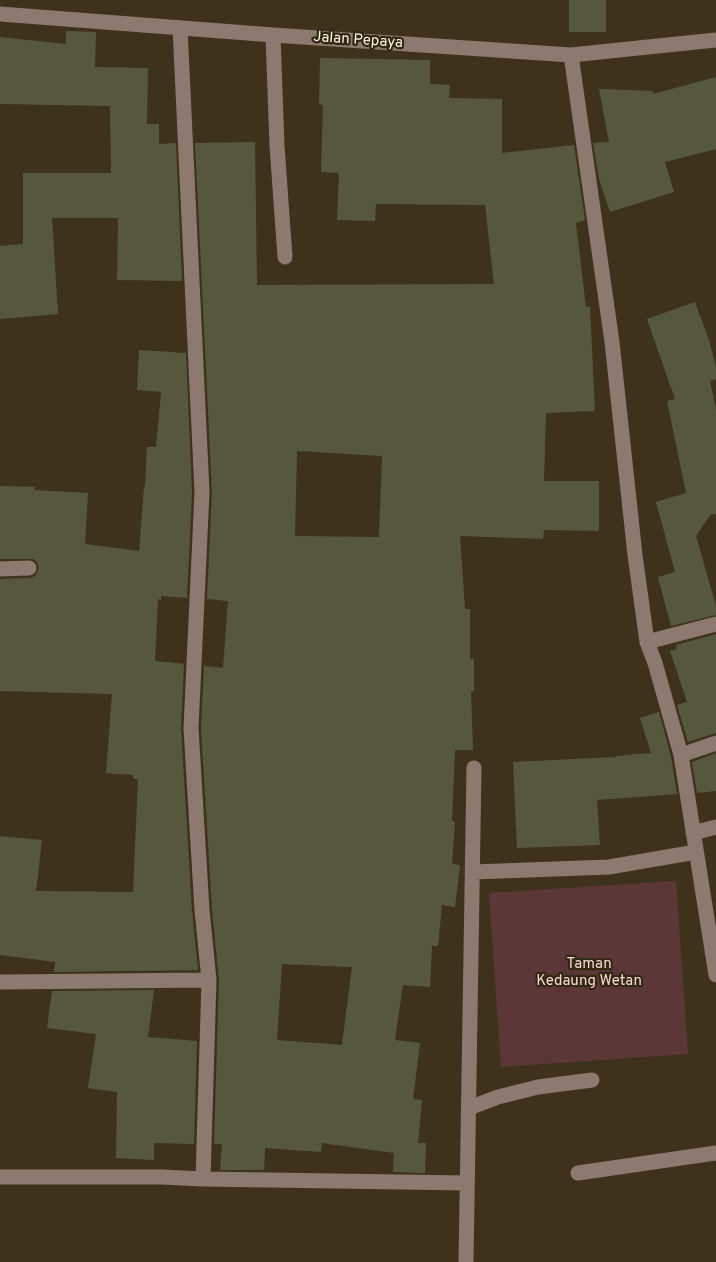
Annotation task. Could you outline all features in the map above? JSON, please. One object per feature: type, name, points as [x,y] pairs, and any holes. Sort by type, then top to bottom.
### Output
[{"type":"street","name":"Jalan Pepaya","points":[[0,14],[571,56],[716,40]]},
{"type":"street","points":[[180,28],[202,492],[191,728],[202,910],[209,980],[203,1179]]},
{"type":"street","points":[[273,35],[277,146],[285,257]]},
{"type":"street","points":[[571,56],[612,342],[635,555],[647,642],[681,754],[716,975]]},
{"type":"street","points":[[0,569],[29,568]]},
{"type":"street","points":[[647,642],[716,624]]},
{"type":"street","points":[[681,754],[716,743]]},
{"type":"street","points":[[466,1262],[474,768]]},
{"type":"street","points":[[693,832],[716,827]]},
{"type":"street","points":[[473,872],[609,867],[696,852]]},
{"type":"street","points":[[0,982],[209,980]]},
{"type":"street","points":[[469,1108],[498,1097],[538,1087],[592,1080]]},
{"type":"street","points":[[578,1173],[716,1153]]},
{"type":"street","points":[[0,1177],[162,1177],[468,1183]]},
{"type":"green space","name":"Taman Kedaung Wetan","points":[[676,881],[688,1054],[501,1067],[489,893]]},
{"type":"building","points":[[569,0],[606,0],[606,32],[569,32]]},
{"type":"building","points":[[66,31],[96,32],[95,67],[148,68],[147,124],[159,124],[159,144],[176,143],[182,281],[117,280],[118,218],[52,218],[58,314],[0,319],[0,246],[23,244],[23,173],[111,173],[110,106],[0,104],[0,37],[66,44]]},
{"type":"building","points":[[320,58],[430,60],[430,84],[450,85],[449,98],[502,99],[502,153],[574,145],[585,220],[576,223],[586,307],[590,307],[595,411],[546,413],[544,481],[599,481],[599,531],[544,530],[543,539],[460,536],[465,609],[470,609],[470,659],[474,659],[474,691],[471,691],[473,750],[455,750],[452,821],[455,822],[452,864],[460,865],[455,907],[442,905],[438,946],[432,946],[430,987],[403,985],[395,1040],[420,1043],[413,1099],[422,1100],[418,1143],[426,1143],[425,1173],[393,1172],[394,1153],[322,1143],[321,1152],[265,1148],[264,1170],[220,1170],[222,1144],[214,1144],[219,980],[212,909],[201,728],[204,666],[223,668],[228,601],[207,599],[212,492],[195,143],[255,142],[257,285],[494,284],[485,205],[376,204],[375,221],[337,220],[339,173],[321,172],[323,105],[319,104]],"holes":[[[297,451],[382,456],[379,537],[295,536]],[[282,964],[352,967],[342,1045],[277,1040]]]},
{"type":"building","points":[[716,77],[716,149],[665,162],[674,192],[610,212],[599,179],[593,143],[609,142],[599,89],[653,91],[653,94]]},
{"type":"building","points":[[695,302],[716,367],[716,379],[710,381],[716,410],[716,514],[710,515],[696,536],[716,606],[716,615],[671,626],[658,577],[675,572],[656,502],[686,493],[667,401],[675,399],[647,319]]},
{"type":"building","points":[[139,350],[186,353],[192,492],[187,598],[161,596],[161,600],[158,599],[155,661],[184,664],[181,728],[192,911],[198,970],[54,972],[55,962],[0,955],[0,836],[42,840],[36,891],[133,892],[138,779],[133,779],[133,775],[106,773],[112,694],[0,691],[0,579],[30,578],[35,576],[39,568],[33,559],[0,559],[0,486],[88,493],[85,544],[139,551],[147,447],[156,447],[161,392],[137,390]]},
{"type":"building","points":[[716,634],[716,733],[688,742],[677,705],[687,702],[670,651],[677,649],[676,645]]},
{"type":"building","points":[[659,712],[671,757],[677,794],[597,800],[600,845],[517,848],[513,762],[651,753],[640,718]]},
{"type":"building","points":[[716,753],[716,791],[697,793],[692,762]]},
{"type":"building","points":[[154,990],[148,1037],[197,1041],[194,1144],[154,1143],[154,1160],[116,1158],[117,1092],[88,1088],[96,1034],[47,1028],[52,991]]}]
